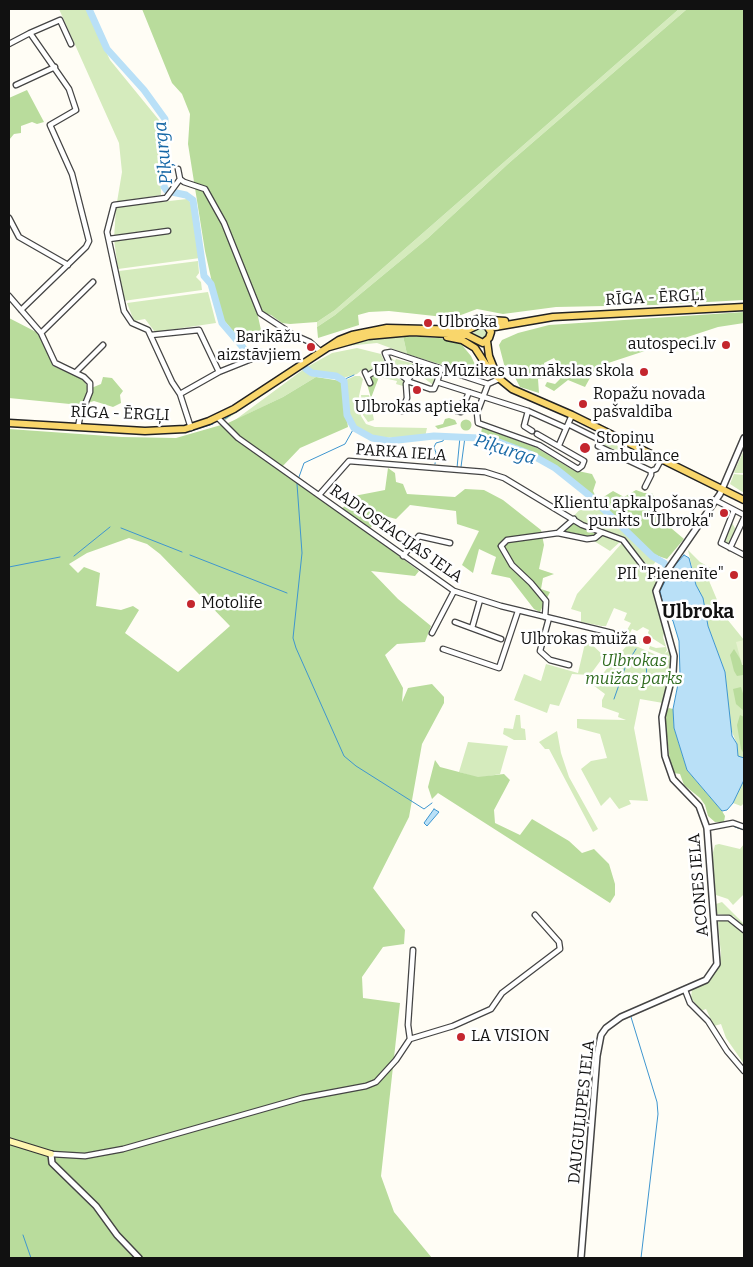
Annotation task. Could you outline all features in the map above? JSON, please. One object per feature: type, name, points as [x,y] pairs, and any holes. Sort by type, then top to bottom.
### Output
[{"type":"main road","name":"RĪGA - ĒRGĻI","points":[[490,331],[553,317],[744,307]]},
{"type":"main road","points":[[394,328],[461,326],[477,318],[503,322],[553,317]]},
{"type":"main road","name":"RĪGA - ĒRGĻI","points":[[9,422],[155,431],[190,428],[217,417],[339,340],[352,335],[394,328],[453,330],[473,328],[480,324],[490,331],[568,317]]},
{"type":"main road","points":[[473,328],[473,338],[484,342]]},
{"type":"main road","points":[[490,331],[484,342],[493,374]]},
{"type":"main road","name":"RĪGA - ĒRGĻI","points":[[328,347],[368,336],[406,333],[453,334],[473,338]]},
{"type":"main road","points":[[406,333],[441,336],[468,343],[475,348],[493,374],[512,389],[604,430],[744,500]]},
{"type":"main road","points":[[484,342],[499,379]]},
{"type":"main road","points":[[9,1141],[51,1154]]},
{"type":"street","points":[[9,44],[60,20],[72,44]]},
{"type":"street","points":[[21,310],[86,247],[89,238],[72,174],[50,125],[76,110],[69,89],[30,33]]},
{"type":"street","points":[[16,86],[55,67]]},
{"type":"street","points":[[178,169],[180,179],[188,184],[205,189],[238,252],[260,313],[292,334],[310,342],[320,352]]},
{"type":"street","points":[[180,179],[166,198],[114,205],[107,232],[124,311],[132,323],[145,327],[151,335],[172,382],[180,394],[190,428]]},
{"type":"street","points":[[9,218],[19,237],[68,265]]},
{"type":"street","points":[[109,239],[168,231]]},
{"type":"street","points":[[41,332],[93,282]]},
{"type":"street","points":[[9,296],[41,332],[55,363],[76,372],[90,383],[90,392],[78,427]]},
{"type":"street","points":[[151,335],[196,329],[216,363],[219,372]]},
{"type":"street","points":[[76,372],[102,345]]},
{"type":"street","points":[[441,369],[434,389],[430,389],[410,382],[394,371],[385,354],[390,352],[488,384],[499,379]]},
{"type":"street","points":[[180,394],[219,372],[254,358]]},
{"type":"street","points":[[402,411],[407,398],[408,379],[418,362]]},
{"type":"street","points":[[370,383],[366,374],[389,364]]},
{"type":"street","points":[[436,382],[530,411],[600,440]]},
{"type":"street","points":[[488,384],[477,413],[478,423],[539,445],[578,469],[584,461],[524,426],[537,400]]},
{"type":"street","points":[[435,405],[461,412],[468,392]]},
{"type":"street","points":[[559,445],[572,415]]},
{"type":"street","name":"RADIOSTACIJAS IELA","points":[[217,417],[238,438],[454,591],[480,600],[612,633]]},
{"type":"street","points":[[604,430],[598,446],[650,471],[656,469],[662,458]]},
{"type":"street","name":"ACONES IELA","points":[[685,990],[706,980],[714,970],[718,956],[707,828],[699,806],[673,779],[665,756],[662,717],[673,673],[674,656],[672,642],[657,597],[663,575],[715,500],[744,438]]},
{"type":"street","name":"PARKA IELA","points":[[319,494],[349,461],[471,470],[495,474],[574,519]]},
{"type":"street","points":[[645,487],[651,475],[650,471]]},
{"type":"street","points":[[715,500],[744,517],[730,548]]},
{"type":"street","points":[[734,510],[721,543],[744,554]]},
{"type":"street","points":[[558,533],[574,519],[601,533],[623,540],[643,566],[663,575]]},
{"type":"street","points":[[569,665],[550,660],[540,651],[547,617],[546,601],[531,582],[512,565],[501,546],[507,540],[558,533],[587,540],[595,538],[601,533]]},
{"type":"street","points":[[403,556],[419,536],[450,543]]},
{"type":"street","points":[[432,633],[454,591]]},
{"type":"street","points":[[472,628],[480,600]]},
{"type":"street","points":[[443,649],[499,668],[518,610]]},
{"type":"street","points":[[455,622],[501,639]]},
{"type":"street","points":[[707,828],[733,824],[744,827]]},
{"type":"street","points":[[139,1258],[117,1235],[96,1206],[52,1162],[51,1154],[85,1156],[123,1149],[333,1090],[366,1086],[376,1082],[396,1060],[410,1039],[453,1026],[483,1012],[496,1004],[502,992],[560,949],[559,942],[535,915]]},
{"type":"street","points":[[715,918],[729,918],[744,930]]},
{"type":"street","points":[[410,1039],[408,1025],[413,950]]},
{"type":"street","points":[[685,990],[690,1003],[708,1021],[727,1051],[744,1071]]},
{"type":"street","name":"DAUGUĻUPES IELA","points":[[581,1258],[601,1035],[606,1028],[621,1017],[685,990]]},
{"type":"green space","points":[[59,9],[86,9],[110,60],[159,120],[161,195],[117,202],[122,172],[119,143]]},
{"type":"green space","points":[[142,9],[679,9],[335,310],[317,322],[290,324],[282,323],[271,315],[257,312],[261,330],[256,342],[242,342],[219,314],[205,251],[188,144],[190,114],[182,94],[172,83]]},
{"type":"green space","points":[[679,9],[687,9],[509,163],[428,238],[335,315],[317,327],[317,322],[335,310]]},
{"type":"green space","points":[[687,9],[744,9],[744,300],[654,305],[556,307],[503,314],[477,309],[453,318],[389,311],[369,312],[358,315],[359,325],[318,338],[317,327],[335,315],[428,238],[509,163]]},
{"type":"green space","points":[[27,90],[44,122],[37,124],[32,122],[21,126],[21,133],[14,134],[9,140],[9,98]]},
{"type":"green space","points":[[187,199],[191,203],[200,258],[118,269],[114,239],[116,207]]},
{"type":"green space","points":[[198,261],[199,273],[196,277],[201,282],[202,290],[123,301],[119,271]]},
{"type":"green space","points":[[208,292],[216,323],[155,332],[145,319],[134,321],[127,303]]},
{"type":"green space","points":[[744,312],[744,323],[718,327],[596,367],[585,387],[568,380],[554,391],[545,386],[547,382],[555,384],[560,379],[559,372],[562,370],[554,358],[544,363],[546,378],[538,379],[539,393],[520,387],[510,368],[505,368],[499,345],[502,340],[518,333],[549,325]]},
{"type":"green space","points":[[9,318],[40,334],[53,366],[82,378],[89,389],[101,384],[103,377],[112,378],[123,391],[120,395],[121,403],[113,407],[94,401],[80,405],[9,398]]},
{"type":"green space","points":[[481,326],[486,328],[488,333],[486,338],[481,340],[476,338],[474,333],[476,328]]},
{"type":"green space","points":[[403,336],[407,354],[377,343],[346,346],[377,338]]},
{"type":"green space","points":[[403,336],[455,341],[462,345],[471,356],[481,377],[407,354]]},
{"type":"green space","points":[[357,348],[381,354],[385,363],[369,372],[363,369],[357,374],[343,378],[310,370],[307,367],[332,353]]},
{"type":"green space","points":[[388,355],[395,361],[396,359],[415,364],[410,373],[406,374],[398,364],[399,367],[393,366]]},
{"type":"green space","points":[[420,366],[437,373],[433,385],[420,375],[417,369]]},
{"type":"green space","points":[[387,367],[392,376],[404,381],[405,392],[403,386],[396,384],[397,381],[379,377],[376,371]]},
{"type":"green space","points":[[304,369],[316,377],[283,397],[235,420]]},
{"type":"green space","points":[[298,370],[295,374],[224,421],[225,416]]},
{"type":"green space","points":[[376,371],[379,377],[371,398],[367,384],[373,384],[371,376]]},
{"type":"green space","points":[[360,376],[363,379],[359,396],[361,416],[366,424],[375,427],[427,428],[425,437],[411,439],[379,437],[363,432],[356,427],[351,419],[346,380]]},
{"type":"green space","points":[[316,377],[341,381],[348,427],[300,448],[280,469],[339,512],[354,496],[385,490],[388,468],[395,473],[396,482],[403,484],[407,494],[455,497],[465,489],[484,490],[503,500],[541,530],[544,545],[539,569],[554,574],[543,578],[541,589],[550,592],[540,612],[534,609],[510,578],[491,574],[496,557],[479,549],[473,573],[462,565],[479,531],[457,524],[456,511],[410,505],[396,519],[381,515],[367,532],[419,571],[415,576],[371,571],[398,599],[431,626],[425,642],[397,644],[385,655],[403,688],[402,702],[408,688],[432,684],[444,697],[444,703],[422,744],[409,817],[373,888],[405,930],[404,944],[383,947],[362,977],[363,998],[400,1003],[381,1176],[394,1212],[432,1258],[9,1258],[9,429],[122,437],[176,438],[228,423],[283,397]],"holes":[[[129,538],[147,544],[160,554],[230,626],[178,672],[125,633],[139,610],[133,606],[121,610],[96,606],[100,573],[84,567],[78,573],[69,564],[87,553]]]},
{"type":"green space","points":[[361,395],[369,395],[374,420],[368,422],[363,415]]},
{"type":"green space","points":[[445,419],[455,420],[457,424],[438,429],[435,426],[443,424]]},
{"type":"green space","points":[[466,419],[472,425],[466,431],[460,425]]},
{"type":"green space","points":[[482,427],[537,448],[573,470],[592,474],[596,482],[593,491],[595,495],[593,498],[555,467],[530,453],[481,434]]},
{"type":"green space","points":[[607,438],[615,442],[621,452],[601,444]]},
{"type":"green space","points":[[744,450],[744,473],[735,473],[734,472]]},
{"type":"green space","points":[[734,474],[744,475],[744,493],[730,484]]},
{"type":"green space","points":[[636,490],[652,493],[654,497],[645,506],[684,539],[667,559],[652,554],[600,503],[602,498],[613,491],[624,497]]},
{"type":"green space","points":[[590,498],[650,557],[657,560],[650,569],[623,540],[587,526],[573,517]]},
{"type":"green space","points":[[731,521],[736,530],[727,545],[722,542]]},
{"type":"green space","points":[[572,524],[597,533],[595,536],[587,538],[563,532]]},
{"type":"green space","points":[[602,534],[621,541],[610,551],[594,541]]},
{"type":"green space","points":[[622,543],[641,568],[659,579],[655,597],[665,630],[663,637],[667,650],[664,655],[649,649],[650,646],[656,648],[666,647],[652,638],[648,633],[649,630],[643,627],[637,631],[632,629],[629,635],[640,642],[639,645],[623,637],[631,623],[624,620],[627,613],[614,608],[606,626],[602,626],[581,622],[581,612],[571,609],[577,594]]},
{"type":"green space","points":[[688,550],[700,562],[711,568],[707,576],[723,614],[744,640],[744,758],[738,756],[737,744],[730,727],[725,672],[708,626],[703,598],[696,585]]},
{"type":"green space","name":"Ulbrokas muižas parks","points":[[667,637],[673,658],[669,683],[663,703],[640,699],[634,728],[648,801],[629,800],[631,804],[619,809],[610,797],[601,806],[581,769],[591,761],[607,758],[600,734],[577,728],[577,719],[626,720],[618,717],[619,713],[602,707],[602,700],[605,694],[593,685],[629,643],[661,657],[668,651]]},
{"type":"green space","points":[[586,639],[604,656],[590,675],[572,674],[559,706],[550,704],[547,713],[514,700],[524,674],[541,681],[546,664],[578,673]]},
{"type":"green space","points":[[744,640],[744,665],[742,665],[736,642]]},
{"type":"green space","points":[[734,649],[744,665],[744,681],[743,675],[737,676],[734,671],[730,655]]},
{"type":"green space","points":[[741,687],[744,697],[744,711],[736,704],[733,689]]},
{"type":"green space","points":[[669,708],[673,709],[674,728],[687,770],[722,811],[725,816],[724,822],[715,822],[708,816],[705,805],[700,798],[684,785],[680,774],[674,773],[670,762],[666,728],[665,711]]},
{"type":"green space","points":[[516,715],[520,715],[521,728],[525,729],[526,740],[514,740],[503,734],[504,728],[513,729]]},
{"type":"green space","points":[[740,715],[744,717],[744,754],[741,749],[737,725]]},
{"type":"green space","points":[[557,731],[561,753],[569,777],[598,829],[593,832],[549,749],[545,749],[539,742]]},
{"type":"green space","points":[[468,742],[508,746],[500,774],[478,778],[459,772]]},
{"type":"green space","points":[[435,760],[440,767],[478,777],[504,774],[510,780],[494,810],[495,823],[520,835],[532,819],[569,841],[582,853],[594,849],[609,864],[615,884],[615,895],[610,903],[438,793],[432,799],[428,787]]},
{"type":"green space","points":[[744,780],[744,803],[741,806],[733,803]]},
{"type":"green space","points":[[719,844],[740,849],[744,844],[744,894],[733,905],[728,899],[716,895],[712,856],[715,845]]},
{"type":"green space","points":[[722,902],[744,924],[744,927],[733,916],[717,914],[716,904]]},
{"type":"green space","points":[[728,920],[736,925],[744,934],[744,1064],[726,1038],[721,1024],[714,1026],[706,1009],[701,1011],[691,998],[692,989],[710,980],[718,968],[721,955],[718,922]]},
{"type":"water","points":[[684,555],[689,558],[696,585],[703,598],[708,626],[725,672],[732,736],[737,744],[738,756],[744,758],[744,780],[733,803],[727,810],[722,811],[687,770],[674,728],[673,709],[680,674],[679,641],[673,621],[664,609],[660,591],[671,570]]},
{"type":"water","points":[[434,809],[439,812],[427,826],[424,823]]},
{"type":"waterway","name":"Piķurga","points":[[89,9],[107,49],[144,90],[165,119],[164,187],[167,191],[186,195],[193,200],[204,276],[211,284],[222,323],[246,351],[261,352],[274,358],[295,356],[300,361]]},
{"type":"waterway","name":"Piķurga","points":[[306,369],[312,373],[336,376],[344,381],[347,415],[354,428],[372,438],[389,441],[434,436],[479,438],[496,441],[530,454],[555,468],[590,496],[652,556],[664,563],[672,573]]},
{"type":"waterway","points":[[258,397],[296,372]]},
{"type":"waterway","points":[[343,380],[354,375]]},
{"type":"waterway","points":[[225,419],[235,412]]},
{"type":"waterway","points":[[191,431],[213,424]]},
{"type":"waterway","points":[[299,477],[304,463],[345,444],[354,428]]},
{"type":"waterway","points":[[435,464],[436,453],[434,447],[436,443],[443,441],[445,436]]},
{"type":"waterway","points":[[457,468],[460,437]]},
{"type":"waterway","points":[[461,467],[465,437]]},
{"type":"waterway","points":[[297,484],[302,553],[293,638],[296,648],[344,756],[356,766],[424,809],[432,803]]},
{"type":"waterway","points":[[74,556],[110,527]]},
{"type":"waterway","points":[[121,528],[182,552]]},
{"type":"waterway","points":[[190,555],[287,593]]},
{"type":"waterway","points":[[9,567],[60,557]]},
{"type":"waterway","points":[[614,699],[626,665],[636,649]]},
{"type":"waterway","points":[[646,656],[647,684]]},
{"type":"waterway","points":[[735,827],[744,830]]},
{"type":"waterway","points":[[631,1017],[657,1102],[658,1114],[641,1258]]},
{"type":"waterway","points":[[23,1235],[31,1258]]},
{"type":"place","name":"Ulbroka","points":[[428,323]]},
{"type":"place","name":"autospeci.lv","points":[[726,345]]},
{"type":"place","name":"Barikāžu aizstāvjiem","points":[[311,347]]},
{"type":"place","name":"Ulbrokas Mūzikas un mākslas skola","points":[[644,372]]},
{"type":"place","name":"Ulbrokas aptieka","points":[[417,390]]},
{"type":"place","name":"Ropažu novada pašvaldība","points":[[583,404]]},
{"type":"place","name":"Stopiņu ambulance","points":[[585,448]]},
{"type":"place","name":"Klientu apkalpošanas punkts \"Ulbroka\"","points":[[724,513]]},
{"type":"place","name":"PII \"Pienenīte\"","points":[[734,575]]},
{"type":"place","name":"Motolife","points":[[191,604]]},
{"type":"place","name":"Ulbrokas muiža","points":[[647,640]]},
{"type":"place","name":"LA VISION","points":[[461,1037]]},
{"type":"district","name":"Ulbroka","points":[[698,613]]}]
